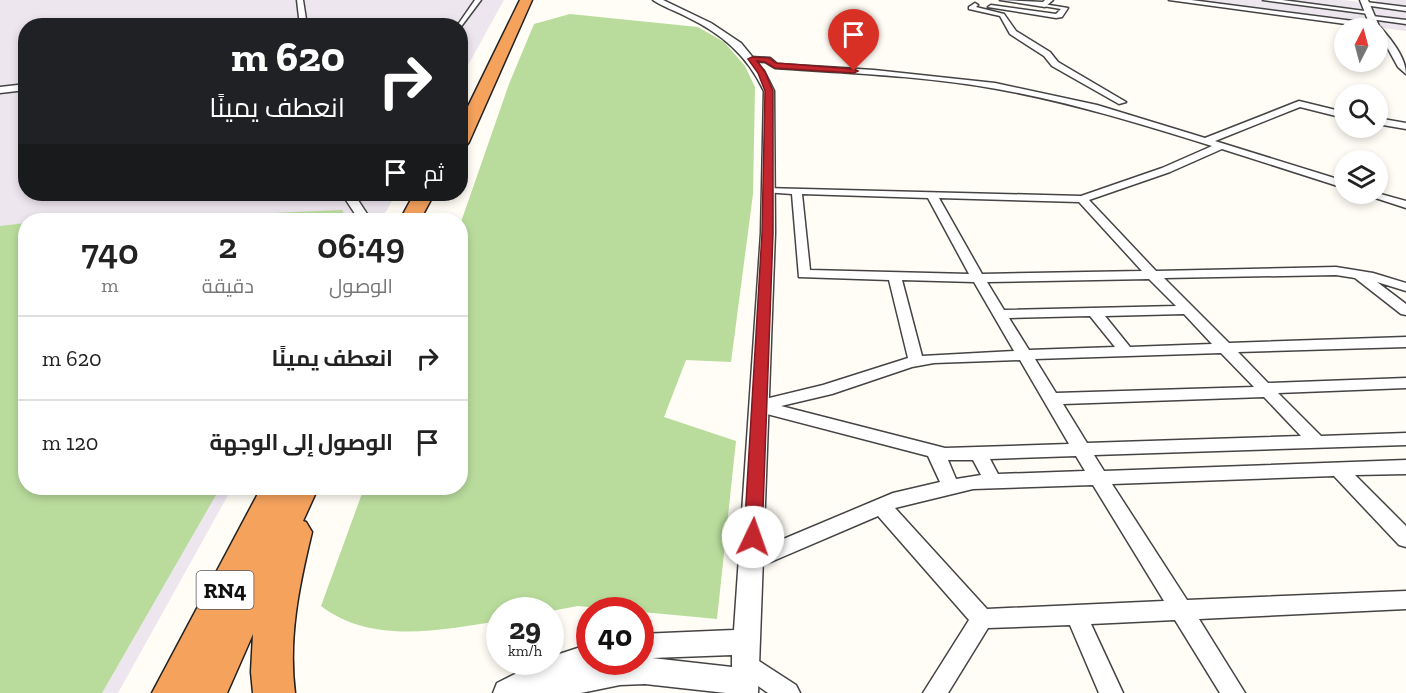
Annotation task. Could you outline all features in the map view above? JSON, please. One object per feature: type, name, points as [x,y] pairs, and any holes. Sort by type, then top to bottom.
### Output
[{"type":"highway","points":[[468,104],[518,0]]},
{"type":"highway","points":[[468,125],[526,0]]},
{"type":"highway","name":"RN4","points":[[173,693],[273,495]]},
{"type":"highway","name":"RN4","points":[[205,693],[300,495]]},
{"type":"highway","points":[[274,693],[270,651],[273,625],[301,495]]},
{"type":"highway","points":[[161,693],[238,564]]},
{"type":"street","points":[[300,0],[303,18]]},
{"type":"street","points":[[466,18],[478,0]]},
{"type":"street","points":[[657,0],[726,35],[752,59],[762,72],[769,91],[768,192],[745,670]]},
{"type":"street","points":[[1004,0],[1047,3],[1065,8],[1060,16],[974,2],[971,8],[1002,15],[1013,32],[1047,54],[1055,64],[1122,102]]},
{"type":"street","points":[[1173,0],[1334,20]]},
{"type":"street","points":[[1266,0],[1358,11],[1406,22]]},
{"type":"street","points":[[1355,0],[1360,18]]},
{"type":"street","points":[[1355,0],[1370,13],[1386,36],[1395,58],[1406,72]]},
{"type":"street","points":[[1370,13],[1406,9]]},
{"type":"street","points":[[752,59],[767,60],[775,66],[874,72],[995,86],[1094,107],[1208,140],[1334,182]]},
{"type":"street","points":[[0,90],[18,88]]},
{"type":"street","points":[[1208,140],[1264,118],[1293,110],[1299,104],[1334,113]]},
{"type":"street","points":[[1388,123],[1406,126]]},
{"type":"street","points":[[768,192],[798,195],[1085,202],[1117,193],[1126,184],[1166,170],[1221,146]]},
{"type":"street","points":[[768,192],[933,198]]},
{"type":"street","points":[[798,195],[804,274],[978,278],[1336,271],[1357,273],[1406,287]]},
{"type":"street","points":[[933,198],[978,278],[1002,314],[1099,478],[1233,693]]},
{"type":"street","points":[[1388,200],[1406,205]]},
{"type":"street","points":[[1085,202],[1153,275],[1316,441]]},
{"type":"street","points":[[1357,273],[1406,311]]},
{"type":"street","points":[[895,277],[916,361]]},
{"type":"street","points":[[1002,314],[1188,310]]},
{"type":"street","points":[[1095,313],[1125,350]]},
{"type":"street","points":[[759,406],[826,390],[916,361],[964,355],[1406,342]]},
{"type":"street","points":[[1268,392],[1406,383]]},
{"type":"street","points":[[1052,399],[1268,392],[1406,391]]},
{"type":"street","points":[[759,406],[945,454],[1406,439]]},
{"type":"street","points":[[935,451],[951,487]]},
{"type":"street","points":[[978,453],[993,481]]},
{"type":"street","points":[[752,561],[900,498],[951,487],[993,481],[1406,467]]},
{"type":"street","points":[[1338,469],[1406,539]]},
{"type":"street","points":[[881,506],[982,619]]},
{"type":"street","points":[[982,619],[1180,608],[1406,600]]},
{"type":"street","points":[[1076,614],[1112,693]]},
{"type":"street","points":[[937,692],[982,619]]},
{"type":"street","points":[[654,649],[745,670],[788,693]]},
{"type":"street","points":[[552,684],[576,667]]},
{"type":"street","points":[[507,693],[603,674],[653,670],[696,674],[745,670]]},
{"type":"shaded area","points":[[0,0],[504,0],[468,65],[468,18],[18,18],[18,201],[392,201],[385,213],[18,213],[18,495],[228,495],[118,693],[0,693]]},
{"type":"shaded area","points":[[1168,0],[1343,0],[1377,4],[1376,0],[1406,0],[1406,31],[1388,29],[1388,18],[1334,18],[1334,22]]},
{"type":"green space","points":[[570,14],[698,27],[724,42],[745,66],[755,87],[753,194],[731,362],[686,360],[664,417],[736,441],[717,619],[654,613],[654,597],[576,597],[576,606],[564,609],[564,597],[486,597],[486,623],[407,632],[362,626],[341,618],[321,606],[361,495],[468,495],[468,213],[464,213],[509,84],[534,24]]},
{"type":"green space","points":[[342,210],[344,213],[273,213]]},
{"type":"green space","points":[[18,224],[18,495],[216,495],[102,693],[0,693],[0,226]]},
{"type":"route","points":[[753,537],[768,233],[769,91],[762,72],[752,59],[767,60],[775,66],[854,71]]}]
